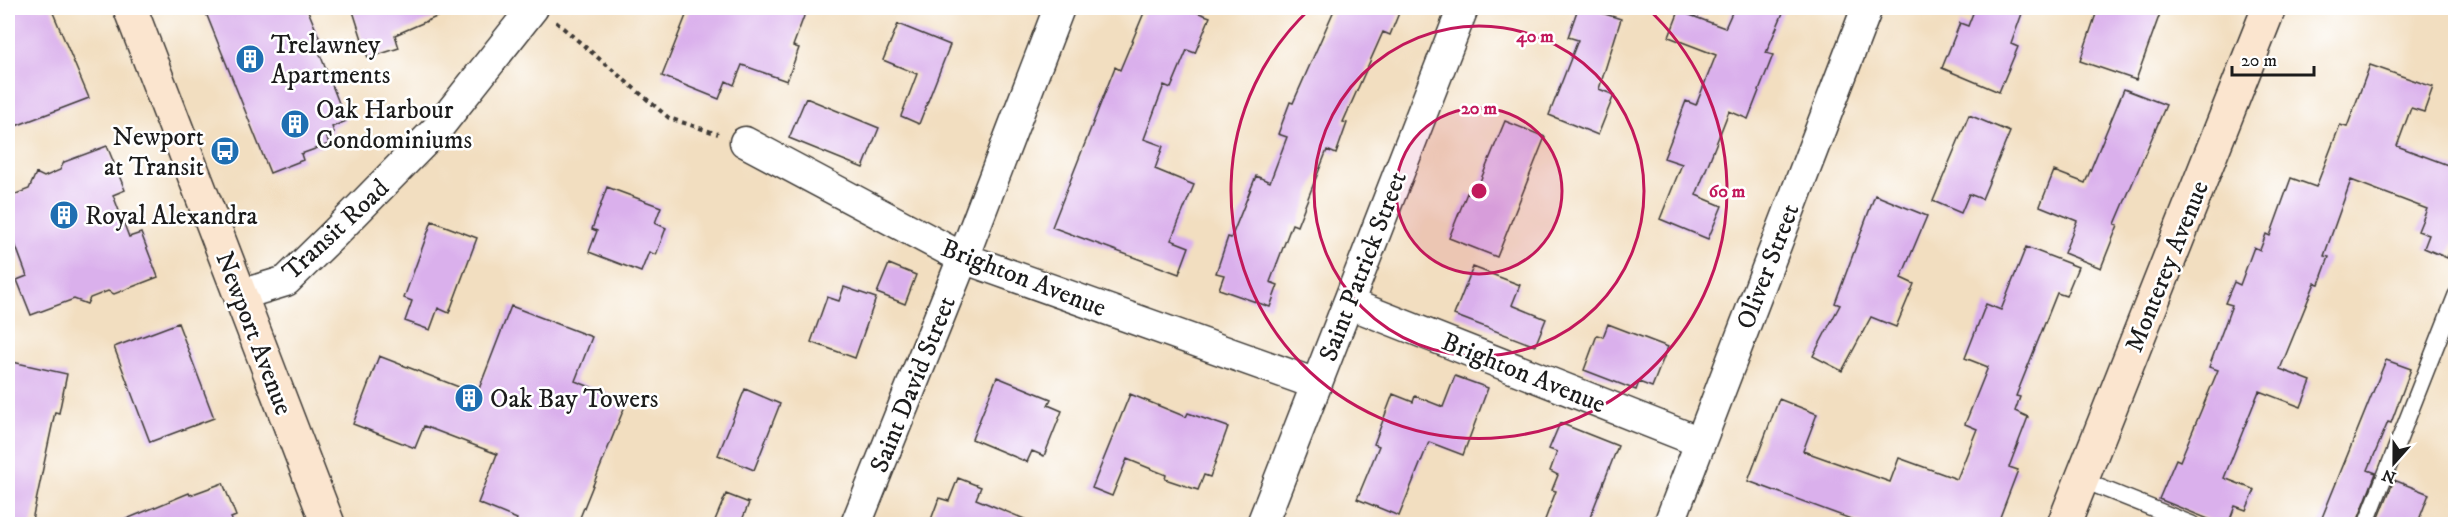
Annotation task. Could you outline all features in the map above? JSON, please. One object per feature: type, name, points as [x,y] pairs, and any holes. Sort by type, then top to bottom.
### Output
[{"type":"street","name":"Newport Avenue","points":[[130,8],[328,525]]},
{"type":"street","name":"Saint David Street","points":[[856,525],[963,258],[1059,8]]},
{"type":"street","name":"Saint Patrick Street","points":[[1262,525],[1463,8]]},
{"type":"street","name":"Oliver Street","points":[[1673,523],[1700,442],[1867,8]]},
{"type":"street","name":"Monterey Avenue","points":[[2064,525],[2269,8]]},
{"type":"street","name":"Transit Road","points":[[240,295],[286,281],[438,128],[542,12]]},
{"type":"street","name":"Brighton Avenue","points":[[745,142],[963,258],[1316,384]]},
{"type":"street","name":"Brighton Avenue","points":[[1348,303],[1700,442]]},
{"type":"lane","points":[[2366,525],[2456,295]]},
{"type":"lane","points":[[2082,480],[2192,525]]},
{"type":"path","points":[[542,12],[669,118],[745,142]]},
{"type":"building","points":[[8,8],[51,8],[89,98],[13,127],[8,113]]},
{"type":"building","points":[[204,8],[307,8],[321,42],[316,44],[346,121],[332,127],[334,132],[326,135],[329,144],[301,154],[303,160],[270,173]]},
{"type":"building","points":[[352,8],[457,8],[395,35],[399,48],[368,58]]},
{"type":"building","points":[[689,8],[807,8],[793,46],[799,48],[787,81],[742,65],[734,85],[726,81],[719,99],[662,76]]},
{"type":"building","points":[[1146,8],[1185,8],[1210,17],[1195,53],[1187,50],[1171,88],[1164,85],[1144,139],[1163,146],[1155,169],[1194,185],[1171,240],[1189,247],[1179,274],[1052,227],[1115,67],[1120,70]]},
{"type":"building","points":[[1335,8],[1401,8],[1390,35],[1383,32],[1343,122],[1347,123],[1336,154],[1327,150],[1297,226],[1292,224],[1270,282],[1278,285],[1270,307],[1219,289],[1224,275],[1216,273],[1228,237],[1231,238],[1256,176],[1270,182],[1287,137],[1278,134],[1290,102],[1293,103]]},
{"type":"building","points":[[1578,8],[1586,8],[1621,19],[1599,89],[1614,95],[1598,135],[1549,115],[1578,40],[1568,37]]},
{"type":"building","points":[[1734,8],[1785,8],[1766,53],[1773,55],[1748,119],[1729,111],[1696,195],[1722,206],[1708,239],[1660,219],[1682,164],[1664,158],[1686,101],[1696,105],[1716,55],[1669,37],[1679,11],[1725,28]]},
{"type":"building","points":[[1975,8],[2024,8],[2011,44],[2018,47],[1999,92],[1942,68],[1960,23],[1968,26]]},
{"type":"building","points":[[2098,8],[2162,8],[2136,80],[2080,61]]},
{"type":"building","points":[[898,24],[950,45],[919,124],[901,116],[917,74],[883,60]]},
{"type":"building","points":[[2370,65],[2433,87],[2424,112],[2411,108],[2397,146],[2456,168],[2456,236],[2447,258],[2424,248],[2429,235],[2418,231],[2427,209],[2351,180],[2324,256],[2329,257],[2319,284],[2315,283],[2280,369],[2311,381],[2301,407],[2259,391],[2224,478],[2255,490],[2246,510],[2235,506],[2228,525],[2223,525],[2159,499],[2176,459],[2180,461],[2218,370],[2209,367],[2232,305],[2225,303],[2234,282],[2240,285],[2254,247],[2260,250],[2266,234],[2270,236],[2291,178],[2316,187],[2340,125],[2347,127]]},
{"type":"building","points":[[2124,89],[2166,105],[2115,224],[2118,225],[2101,268],[2064,253],[2077,221],[2040,206],[2054,171],[2085,183]]},
{"type":"building","points":[[806,98],[879,128],[863,168],[789,138]]},
{"type":"building","points":[[1969,115],[2010,132],[1982,199],[1969,194],[1961,213],[1933,201]]},
{"type":"building","points":[[1505,121],[1545,137],[1497,257],[1449,238],[1467,193],[1474,196]]},
{"type":"building","name":"Royal Alexandra","points":[[107,146],[125,190],[113,195],[129,237],[141,233],[158,277],[114,294],[108,291],[90,298],[87,304],[74,299],[31,315],[17,280],[27,276],[8,225],[8,197],[29,189],[36,173],[44,177],[60,170],[64,162]]},
{"type":"building","points":[[607,187],[661,207],[655,223],[666,228],[656,255],[649,252],[641,272],[589,252],[597,231],[592,229]]},
{"type":"building","points":[[1875,195],[1927,216],[1901,278],[1914,284],[1896,327],[1871,317],[1842,371],[1813,356],[1840,305],[1835,303]]},
{"type":"building","points":[[432,221],[477,238],[449,313],[438,308],[430,330],[405,321],[412,301],[404,298]]},
{"type":"building","points":[[2026,247],[2078,267],[2066,296],[2057,293],[2016,396],[2020,397],[2015,411],[2028,417],[2009,467],[2018,470],[1997,525],[1867,525],[1748,481],[1779,399],[1817,414],[1803,451],[1890,482],[1899,458],[1957,479],[1977,429],[1965,424],[1988,367],[1965,358],[1986,304],[2001,310]]},
{"type":"building","points":[[889,264],[916,275],[905,304],[877,293]]},
{"type":"building","points":[[1473,267],[1520,285],[1512,305],[1546,319],[1535,346],[1454,315]]},
{"type":"building","points":[[844,287],[876,298],[855,358],[811,342],[827,297],[839,301]]},
{"type":"building","name":"Oak Bay Towers","points":[[511,306],[592,337],[575,381],[627,401],[577,525],[515,525],[517,519],[478,503],[497,454],[424,426],[415,448],[353,424],[379,356],[477,394]]},
{"type":"building","points":[[178,323],[214,418],[150,442],[114,347]]},
{"type":"building","points":[[1608,324],[1668,347],[1652,387],[1639,382],[1636,390],[1584,370],[1597,335],[1603,337]]},
{"type":"building","points":[[2386,360],[2411,369],[2391,423],[2388,422],[2368,470],[2376,473],[2356,525],[2319,525]]},
{"type":"building","points":[[8,361],[67,374],[59,413],[55,412],[31,525],[8,525]]},
{"type":"building","points":[[1455,376],[1488,388],[1463,455],[1429,442],[1399,516],[1357,499],[1379,446],[1374,444],[1393,394],[1413,402],[1415,396],[1443,407]]},
{"type":"building","points":[[997,377],[1051,399],[1048,405],[1062,411],[1044,456],[1032,451],[1027,462],[972,439]]},
{"type":"building","points":[[745,389],[780,404],[754,470],[718,455]]},
{"type":"building","points":[[1130,394],[1186,417],[1188,413],[1228,427],[1210,477],[1204,475],[1198,490],[1165,479],[1166,475],[1127,459],[1112,496],[1092,488]]},
{"type":"building","points":[[1560,423],[1618,446],[1587,525],[1543,525],[1556,491],[1552,490],[1558,475],[1550,471],[1557,452],[1549,449]]},
{"type":"building","points":[[958,478],[981,487],[976,499],[1039,525],[929,525],[939,498],[949,501]]},
{"type":"building","points":[[2394,480],[2429,494],[2417,525],[2376,525]]},
{"type":"building","points":[[223,483],[236,516],[231,518],[234,525],[112,525],[189,493],[190,495]]},
{"type":"building","points":[[726,494],[749,503],[740,525],[713,525]]},
{"type":"place","name":"Trelawney Apartments","points":[[250,59]]},
{"type":"place","name":"Oak Harbour Condominiums","points":[[295,124]]},
{"type":"place","name":"Newport at Transit","points":[[225,151]]},
{"type":"place","name":"Royal Alexandra","points":[[64,215]]},
{"type":"place","name":"Oak Bay Towers","points":[[469,398]]}]
